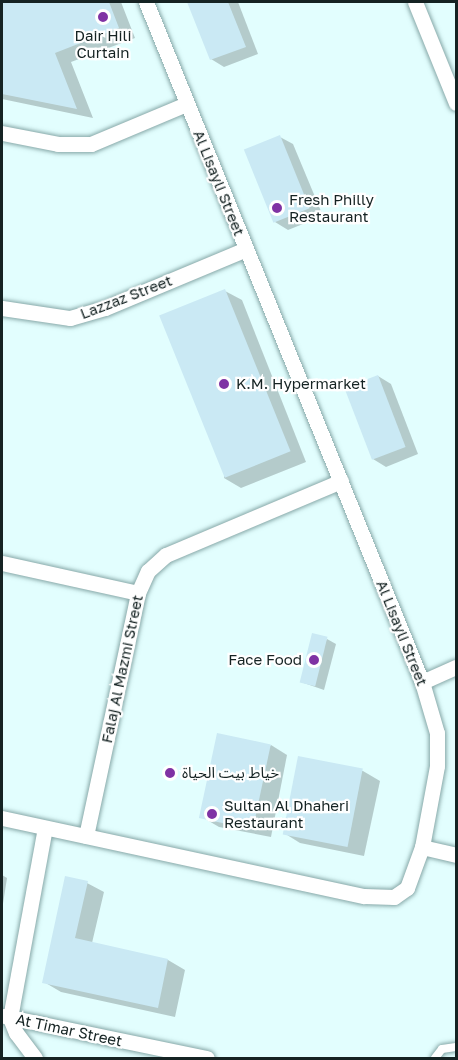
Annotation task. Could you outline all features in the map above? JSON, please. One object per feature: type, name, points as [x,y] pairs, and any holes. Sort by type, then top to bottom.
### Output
[{"type":"street","name":"Al Lisayli Street","points":[[2,819],[380,898],[394,897],[406,888],[422,847],[438,749],[422,682],[146,2]]},
{"type":"street","points":[[415,2],[456,103]]},
{"type":"street","points":[[2,133],[58,144],[91,144],[186,104]]},
{"type":"street","name":"Lazzaz Street","points":[[2,308],[70,318],[105,308],[246,249]]},
{"type":"street","name":"Falaj Al Mazmi Street","points":[[86,836],[138,593],[148,571],[166,555],[341,482]]},
{"type":"street","points":[[2,563],[138,593]]},
{"type":"street","points":[[422,682],[456,667]]},
{"type":"street","points":[[35,1059],[6,1017],[45,828]]},
{"type":"street","points":[[422,847],[456,855]]},
{"type":"street","name":"At Timar Street","points":[[6,1017],[207,1059]]},
{"type":"lane","points":[[435,1059],[442,1049],[456,1047]]},
{"type":"building","points":[[2,2],[109,2],[119,28],[55,53],[77,109],[2,94]]},
{"type":"building","points":[[187,2],[228,2],[246,47],[210,60]]},
{"type":"building","points":[[280,135],[310,208],[273,223],[244,150]]},
{"type":"building","name":"K.M. Hypermarket","points":[[225,289],[291,451],[225,478],[159,316]]},
{"type":"building","points":[[378,375],[406,447],[372,460],[344,388]]},
{"type":"building","name":"Face Food","points":[[312,633],[328,637],[315,686],[300,682]]},
{"type":"building","points":[[217,733],[271,744],[253,830],[199,818]]},
{"type":"building","points":[[298,756],[363,769],[348,847],[283,835]]},
{"type":"building","points":[[65,876],[88,881],[75,938],[168,959],[158,1008],[42,983]]},
{"type":"place","name":"Dair Hili Curtain","points":[[103,17]]},
{"type":"place","name":"Fresh Philly Restaurant","points":[[277,208]]},
{"type":"place","name":"K.M. Hypermarket","points":[[224,384]]},
{"type":"place","name":"Face Food","points":[[314,660]]},
{"type":"place","name":"خياط بيت الحياة","points":[[170,773]]},
{"type":"place","name":"Sultan Al Dhaheri Restaurant","points":[[212,814]]}]
